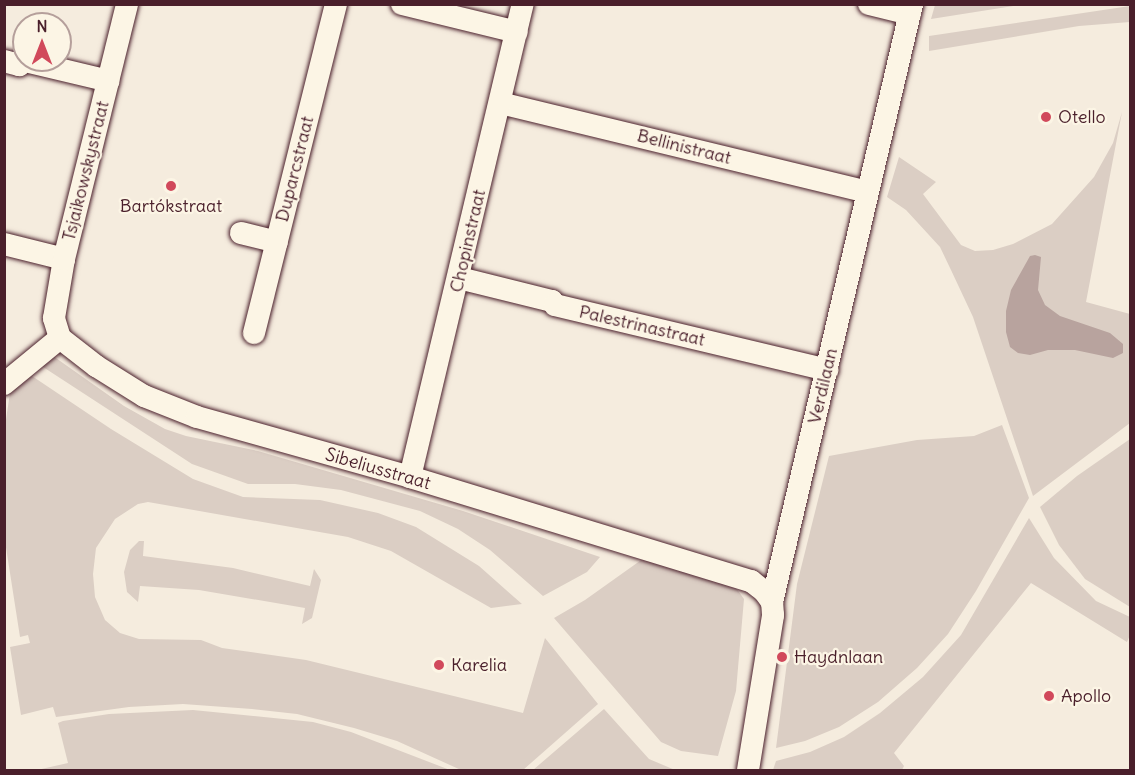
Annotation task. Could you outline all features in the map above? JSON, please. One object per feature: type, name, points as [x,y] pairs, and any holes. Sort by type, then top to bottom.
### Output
[{"type":"street","name":"Tsjaikowskystraat","points":[[60,338],[54,318],[64,259],[127,4]]},
{"type":"street","name":"Duparcstraat","points":[[254,333],[336,4]]},
{"type":"street","points":[[402,4],[517,32]]},
{"type":"street","name":"Chopinstraat","points":[[410,477],[523,4]]},
{"type":"street","points":[[869,4],[911,9]]},
{"type":"street","name":"Verdilaan","points":[[748,771],[773,615],[772,602],[911,9]]},
{"type":"street","points":[[4,61],[19,65],[21,60],[109,81]]},
{"type":"street","name":"Bellinistraat","points":[[500,103],[867,192]]},
{"type":"street","points":[[241,233],[277,242]]},
{"type":"street","points":[[4,244],[64,259]]},
{"type":"street","name":"Palestrinastraat","points":[[459,278],[552,301],[555,305],[827,370]]},
{"type":"street","points":[[4,384],[13,362],[60,338]]},
{"type":"street","name":"Sibeliusstraat","points":[[60,338],[96,366],[144,396],[176,409],[231,428],[410,477],[751,581],[772,602]]},
{"type":"shaded area","points":[[935,4],[1019,5],[931,19]]},
{"type":"shaded area","points":[[1130,6],[1130,22],[1079,26],[929,51],[929,36]]},
{"type":"shaded area","points":[[1122,112],[1086,302],[1130,314],[1130,423],[1033,496],[973,317],[940,247],[906,210],[887,197],[899,157],[936,182],[923,194],[961,245],[975,251],[993,250],[1013,244],[1052,224],[1094,177],[1113,143]]},
{"type":"shaded area","points":[[1030,256],[1041,257],[1038,290],[1045,305],[1060,316],[1110,333],[1123,344],[1123,353],[1113,358],[1075,350],[1048,350],[1030,355],[1018,353],[1010,347],[1006,332],[1006,311],[1011,290]]},
{"type":"shaded area","points":[[53,356],[124,406],[165,429],[186,436],[258,451],[463,511],[600,557],[587,572],[543,596],[490,550],[458,529],[420,511],[341,490],[295,484],[248,484],[192,464],[40,365]]},
{"type":"shaded area","points":[[29,374],[111,429],[193,479],[243,497],[320,500],[378,513],[416,527],[479,566],[522,604],[491,608],[391,551],[348,537],[148,502],[138,504],[115,519],[96,548],[93,574],[95,597],[105,620],[120,633],[139,639],[201,640],[222,648],[306,660],[523,713],[545,638],[598,704],[523,770],[461,770],[397,741],[354,728],[297,714],[252,709],[183,704],[129,707],[56,717],[53,707],[21,715],[10,647],[30,643],[28,635],[20,637],[5,541],[5,426],[10,393]]},
{"type":"shaded area","points":[[1002,425],[1029,498],[976,591],[948,634],[917,668],[878,702],[839,727],[805,741],[776,748],[797,584],[829,456],[917,440],[974,436]]},
{"type":"shaded area","points":[[1130,439],[1130,607],[1085,579],[1059,545],[1040,507],[1077,476]]},
{"type":"shaded area","points":[[1029,518],[1054,558],[1096,601],[1130,617],[1130,635],[1127,642],[1031,583],[894,753],[904,766],[902,770],[773,770],[776,761],[810,752],[844,737],[880,713],[923,677],[961,635]]},
{"type":"shaded area","points":[[139,541],[144,541],[143,556],[233,568],[310,586],[314,569],[321,580],[312,618],[302,624],[305,608],[199,590],[140,586],[138,602],[127,592],[124,572],[130,550]]},
{"type":"shaded area","points":[[644,558],[736,588],[744,599],[736,691],[718,756],[681,751],[661,742],[554,618],[585,600]]},
{"type":"shaded area","points":[[604,709],[649,759],[675,770],[533,770]]},
{"type":"shaded area","points":[[193,710],[313,722],[351,732],[450,770],[37,770],[68,763],[58,723],[63,721],[109,714]]},
{"type":"place","name":"Otello","points":[[1046,117]]},
{"type":"place","name":"Bartókstraat","points":[[171,186]]},
{"type":"place","name":"Haydnlaan","points":[[782,657]]},
{"type":"place","name":"Karelia","points":[[439,665]]},
{"type":"place","name":"Apollo","points":[[1049,696]]}]
